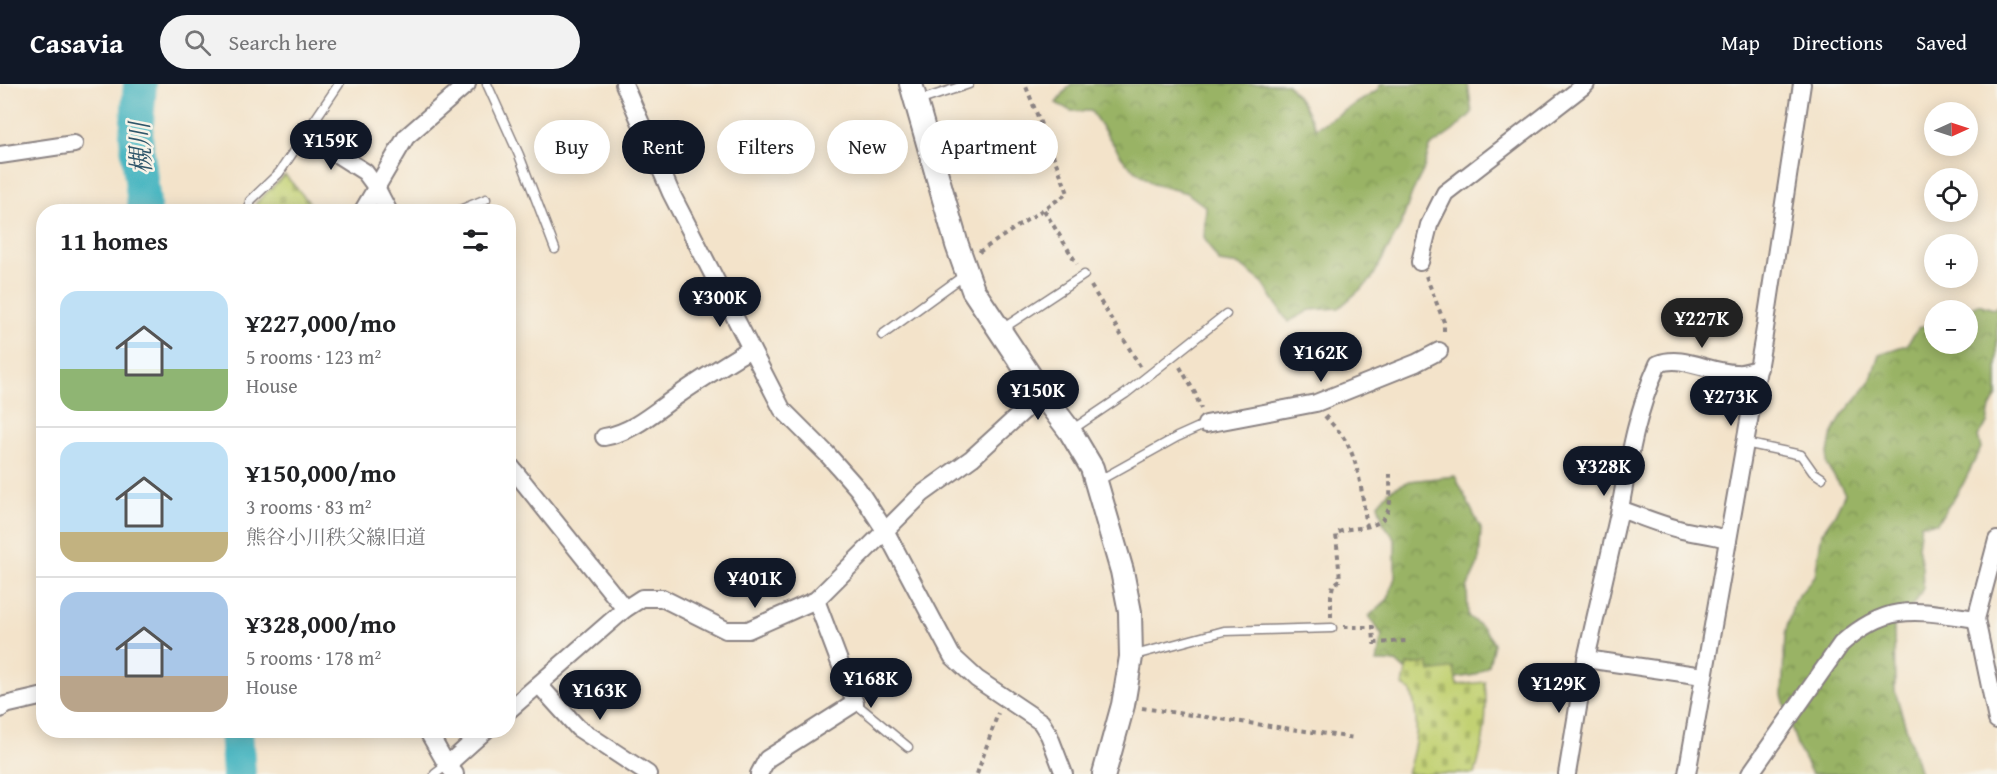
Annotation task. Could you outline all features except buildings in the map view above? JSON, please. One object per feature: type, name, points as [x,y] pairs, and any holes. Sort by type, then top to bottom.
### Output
[{"type":"street","points":[[366,204],[405,137],[467,84]]},
{"type":"street","points":[[624,84],[671,193],[782,409],[858,489],[886,532],[952,656],[977,679],[1041,722],[1049,735],[1064,774]]},
{"type":"street","points":[[1420,262],[1429,225],[1445,193],[1586,84]]},
{"type":"street","points":[[1687,774],[1758,368],[1802,84]]},
{"type":"street","points":[[914,93],[964,268],[973,290],[1042,394],[1070,431],[1097,482],[1122,571],[1130,612],[1131,657],[1123,705],[1104,774]]},
{"type":"street","points":[[305,134],[365,172],[385,204]]},
{"type":"street","points":[[0,155],[74,144]]},
{"type":"street","points":[[604,437],[634,427],[696,383],[750,349]]},
{"type":"street","points":[[1206,424],[1316,403],[1416,363],[1439,351]]},
{"type":"street","points":[[1567,774],[1586,659],[1620,508],[1633,438],[1646,390],[1658,364],[1669,360],[1680,361],[1710,370],[1736,374],[1758,368]]},
{"type":"street","points":[[516,704],[625,609],[642,598],[662,598],[726,630],[748,630],[816,600],[922,494],[972,458],[1042,394]]},
{"type":"street","points":[[516,479],[625,609]]},
{"type":"street","points":[[1620,508],[1659,524],[1684,531],[1716,535],[1728,540]]},
{"type":"street","points":[[1997,540],[1976,619],[1997,720]]},
{"type":"street","points":[[759,774],[767,759],[855,703],[816,600]]},
{"type":"street","points":[[1749,774],[1841,644],[1856,631],[1885,615],[1916,611],[1976,619]]},
{"type":"street","points":[[1586,659],[1703,676]]},
{"type":"street","points":[[538,685],[578,728],[648,774]]},
{"type":"street","points":[[0,709],[5,705],[36,698]]},
{"type":"street","points":[[431,738],[446,771],[478,738]]},
{"type":"lane","points":[[250,204],[250,201],[279,173],[339,84]]},
{"type":"lane","points":[[487,84],[519,155],[555,249]]},
{"type":"lane","points":[[914,93],[969,84]]},
{"type":"lane","points":[[474,204],[486,199]]},
{"type":"lane","points":[[882,335],[964,268]]},
{"type":"lane","points":[[1000,330],[1084,275]]},
{"type":"lane","points":[[1070,431],[1125,394],[1226,314]]},
{"type":"lane","points":[[1097,482],[1177,437],[1206,424]]},
{"type":"lane","points":[[1745,443],[1801,455],[1813,472],[1822,478]]},
{"type":"lane","points":[[1131,657],[1224,631],[1332,628]]},
{"type":"lane","points":[[855,703],[908,747]]},
{"type":"path","points":[[964,268],[1068,194],[1025,84]]},
{"type":"path","points":[[1044,210],[1146,377]]},
{"type":"path","points":[[1420,262],[1444,322],[1444,335],[1439,351]]},
{"type":"path","points":[[1173,356],[1195,393],[1206,424]]},
{"type":"path","points":[[1316,403],[1342,436],[1351,455],[1357,472],[1368,527]]},
{"type":"path","points":[[1390,474],[1390,503],[1387,516],[1379,523],[1368,527],[1340,531],[1336,534],[1340,580],[1333,585],[1331,595],[1332,628],[1373,627],[1374,642],[1406,641]]},
{"type":"path","points":[[977,774],[993,723],[1005,699]]},
{"type":"path","points":[[1123,705],[1355,738]]},
{"type":"green space","points":[[1071,84],[1288,84],[1303,104],[1316,128],[1377,91],[1381,84],[1468,84],[1472,113],[1453,131],[1430,147],[1423,171],[1412,193],[1400,227],[1371,280],[1339,308],[1310,310],[1288,322],[1262,282],[1240,265],[1219,262],[1204,238],[1206,207],[1187,193],[1153,184],[1126,163],[1091,111],[1071,111],[1056,103]]},
{"type":"green space","points":[[285,175],[311,204],[256,204]]},
{"type":"green space","points":[[1978,304],[1993,309],[1997,306],[1997,395],[1990,408],[1987,424],[1978,436],[1981,448],[1963,484],[1937,523],[1921,524],[1918,547],[1923,588],[1915,603],[1894,624],[1895,691],[1920,774],[1812,774],[1797,746],[1782,695],[1785,634],[1794,601],[1815,576],[1822,533],[1845,493],[1826,464],[1831,437],[1842,416],[1870,382],[1879,354],[1906,345],[1919,328],[1924,326],[1924,354],[1978,354]]},
{"type":"green space","points":[[1455,476],[1481,529],[1479,562],[1467,588],[1468,616],[1483,628],[1494,643],[1489,665],[1475,675],[1415,679],[1396,662],[1377,662],[1382,635],[1369,616],[1388,599],[1395,577],[1395,539],[1383,523],[1378,504],[1390,490],[1409,481]]},
{"type":"green space","points":[[1428,663],[1430,672],[1454,668],[1457,685],[1485,682],[1484,729],[1475,774],[1407,774],[1415,742],[1416,713],[1411,691],[1403,686],[1407,665]]},
{"type":"waterway","name":"槻川","points":[[140,84],[136,136],[144,204]]},
{"type":"waterway","name":"槻川","points":[[237,738],[239,774]]}]
